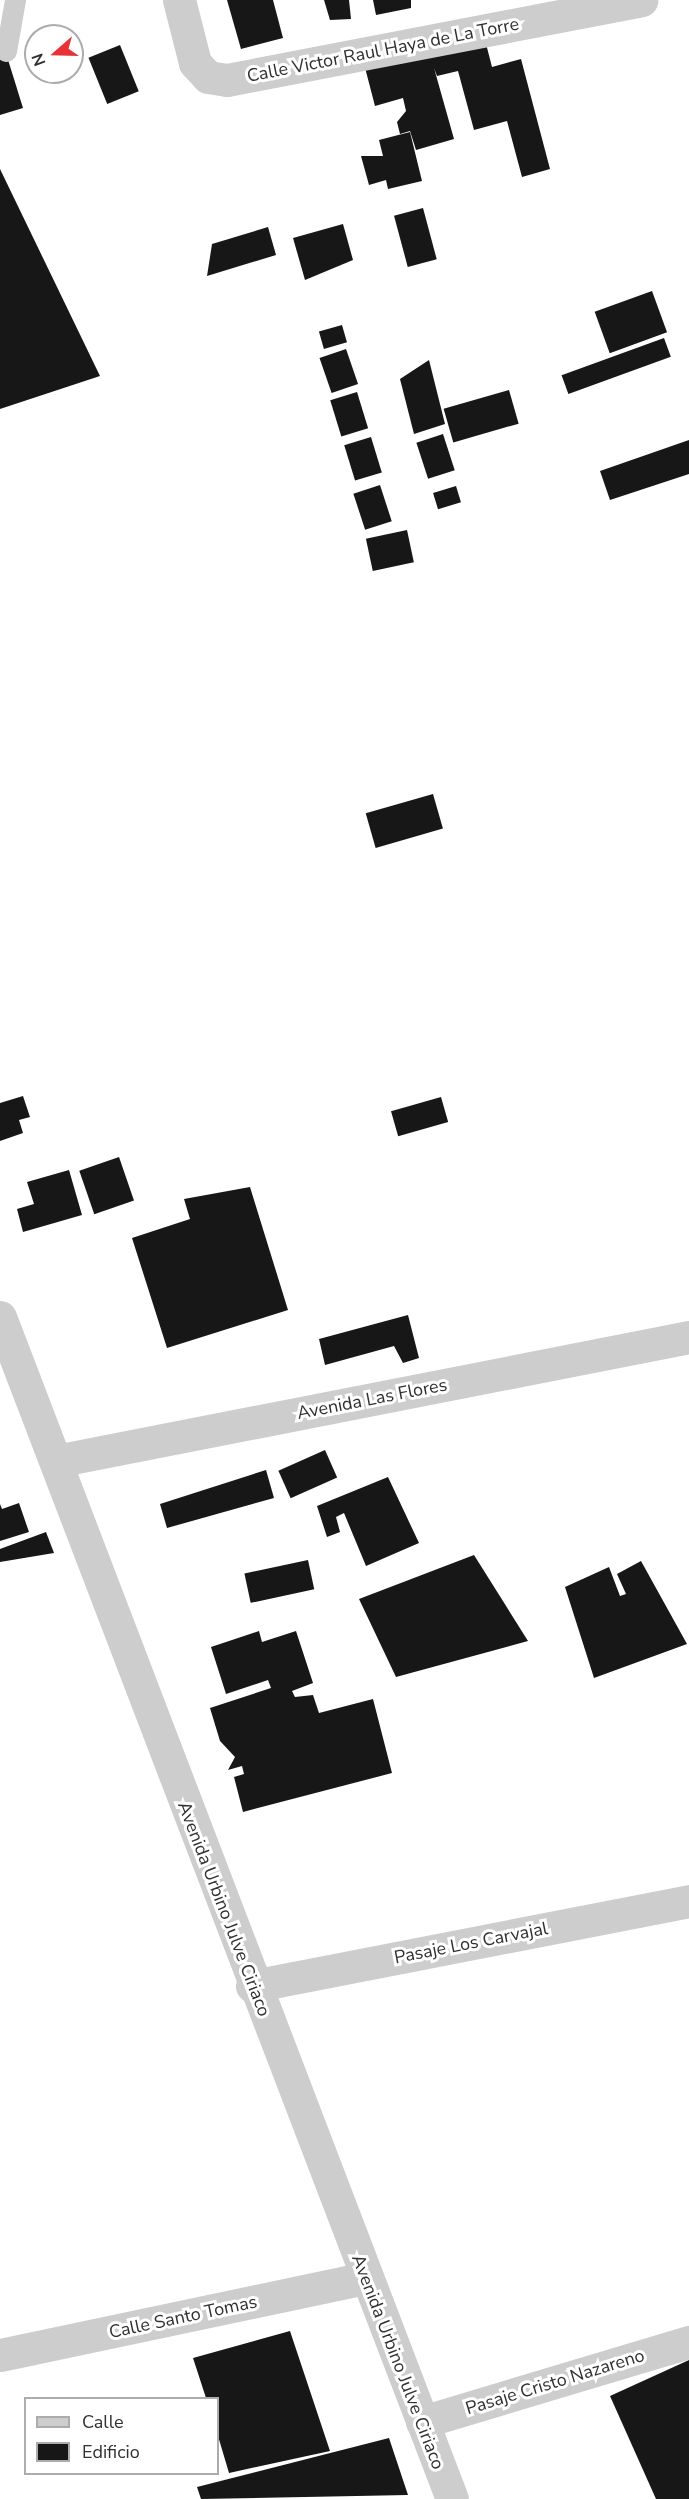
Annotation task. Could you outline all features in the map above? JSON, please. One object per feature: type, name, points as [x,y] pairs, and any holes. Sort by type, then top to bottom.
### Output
[{"type":"street","name":"Calle Victor Raul Haya de La Torre","points":[[179,0],[195,63],[208,77],[227,80],[641,0]]},
{"type":"street","name":"Avenida Urbino Julve Ciriaco","points":[[0,1317],[252,1986],[452,2499]]},
{"type":"street","name":"Avenida Las Flores","points":[[56,1461],[689,1337]]},
{"type":"street","name":"Pasaje Los Carvajal","points":[[252,1986],[689,1900]]},
{"type":"street","name":"Calle Santo Tomas","points":[[0,2355],[366,2278]]},
{"type":"street","name":"Pasaje Cristo Nazareno","points":[[422,2422],[689,2342]]},
{"type":"lane","points":[[6,51],[15,0]]},
{"type":"building","points":[[227,0],[273,0],[283,38],[241,49]]},
{"type":"building","points":[[324,0],[349,0],[351,19],[330,20]]},
{"type":"building","points":[[373,0],[411,0],[411,8],[376,15]]},
{"type":"building","points":[[0,34],[23,108],[0,115]]},
{"type":"building","points":[[484,36],[492,67],[521,59],[550,169],[522,177],[507,121],[474,130],[458,71],[437,76],[434,68],[454,139],[416,150],[410,131],[400,134],[397,122],[406,111],[403,98],[375,106],[363,60]]},
{"type":"building","points":[[120,45],[139,91],[107,104],[88,58]]},
{"type":"building","points":[[410,132],[422,181],[388,189],[386,180],[369,185],[361,156],[383,156],[379,140]]},
{"type":"building","points":[[0,169],[100,376],[0,409]]},
{"type":"building","points":[[423,208],[437,259],[408,267],[394,216]]},
{"type":"building","points":[[343,224],[353,260],[305,280],[293,238]]},
{"type":"building","points":[[268,227],[276,255],[207,276],[212,244]]},
{"type":"building","points":[[652,291],[667,332],[610,353],[595,312]]},
{"type":"building","points":[[342,325],[347,342],[324,349],[319,332]]},
{"type":"building","points":[[664,338],[671,357],[568,394],[562,375]]},
{"type":"building","points":[[346,349],[358,384],[332,393],[320,358]]},
{"type":"building","points":[[429,360],[445,424],[414,434],[400,379]]},
{"type":"building","points":[[509,390],[519,424],[453,442],[444,409]]},
{"type":"building","points":[[357,392],[368,428],[341,437],[330,400]]},
{"type":"building","points":[[443,434],[455,470],[428,479],[416,443]]},
{"type":"building","points":[[371,437],[382,472],[355,481],[344,445]]},
{"type":"building","points":[[689,440],[689,474],[610,500],[600,471]]},
{"type":"building","points":[[380,485],[392,521],[365,530],[353,494]]},
{"type":"building","points":[[456,486],[461,502],[438,509],[433,493]]},
{"type":"building","points":[[407,530],[414,562],[373,571],[366,539]]},
{"type":"building","points":[[433,794],[443,829],[376,848],[366,813]]},
{"type":"building","points":[[23,1096],[30,1117],[19,1120],[23,1133],[0,1141],[0,1103]]},
{"type":"building","points":[[441,1097],[448,1122],[398,1136],[391,1111]]},
{"type":"building","points":[[119,1157],[134,1200],[94,1214],[79,1171]]},
{"type":"building","points":[[69,1170],[82,1215],[23,1232],[17,1209],[34,1204],[27,1182]]},
{"type":"building","points":[[250,1187],[288,1310],[167,1348],[132,1238],[190,1219],[184,1199]]},
{"type":"building","points":[[408,1315],[419,1358],[403,1363],[394,1346],[325,1365],[319,1339]]},
{"type":"building","points":[[325,1450],[337,1477],[291,1498],[278,1471]]},
{"type":"building","points":[[266,1470],[274,1498],[167,1528],[160,1504]]},
{"type":"building","points":[[388,1477],[419,1543],[366,1566],[344,1513],[336,1517],[340,1532],[327,1537],[317,1506]]},
{"type":"building","points":[[19,1503],[29,1532],[0,1541],[0,1504],[2,1509]]},
{"type":"building","points":[[46,1532],[54,1553],[0,1562],[0,1549]]},
{"type":"building","points":[[474,1555],[528,1641],[396,1677],[359,1599]]},
{"type":"building","points":[[308,1560],[314,1589],[251,1603],[244,1574]]},
{"type":"building","points":[[641,1561],[687,1644],[594,1678],[565,1587],[609,1567],[620,1596],[626,1594],[617,1574]]},
{"type":"building","points":[[259,1631],[262,1642],[296,1631],[313,1683],[292,1691],[295,1697],[313,1695],[319,1713],[373,1699],[392,1773],[243,1812],[234,1777],[244,1774],[242,1766],[228,1770],[235,1757],[220,1741],[210,1708],[271,1688],[268,1680],[226,1694],[211,1647]]},
{"type":"building","points":[[290,2331],[330,2451],[229,2473],[219,2439],[219,2397],[206,2397],[193,2358]]},
{"type":"building","points":[[689,2360],[689,2499],[656,2499],[610,2396]]},
{"type":"building","points":[[389,2438],[408,2495],[201,2499],[197,2487]]}]
